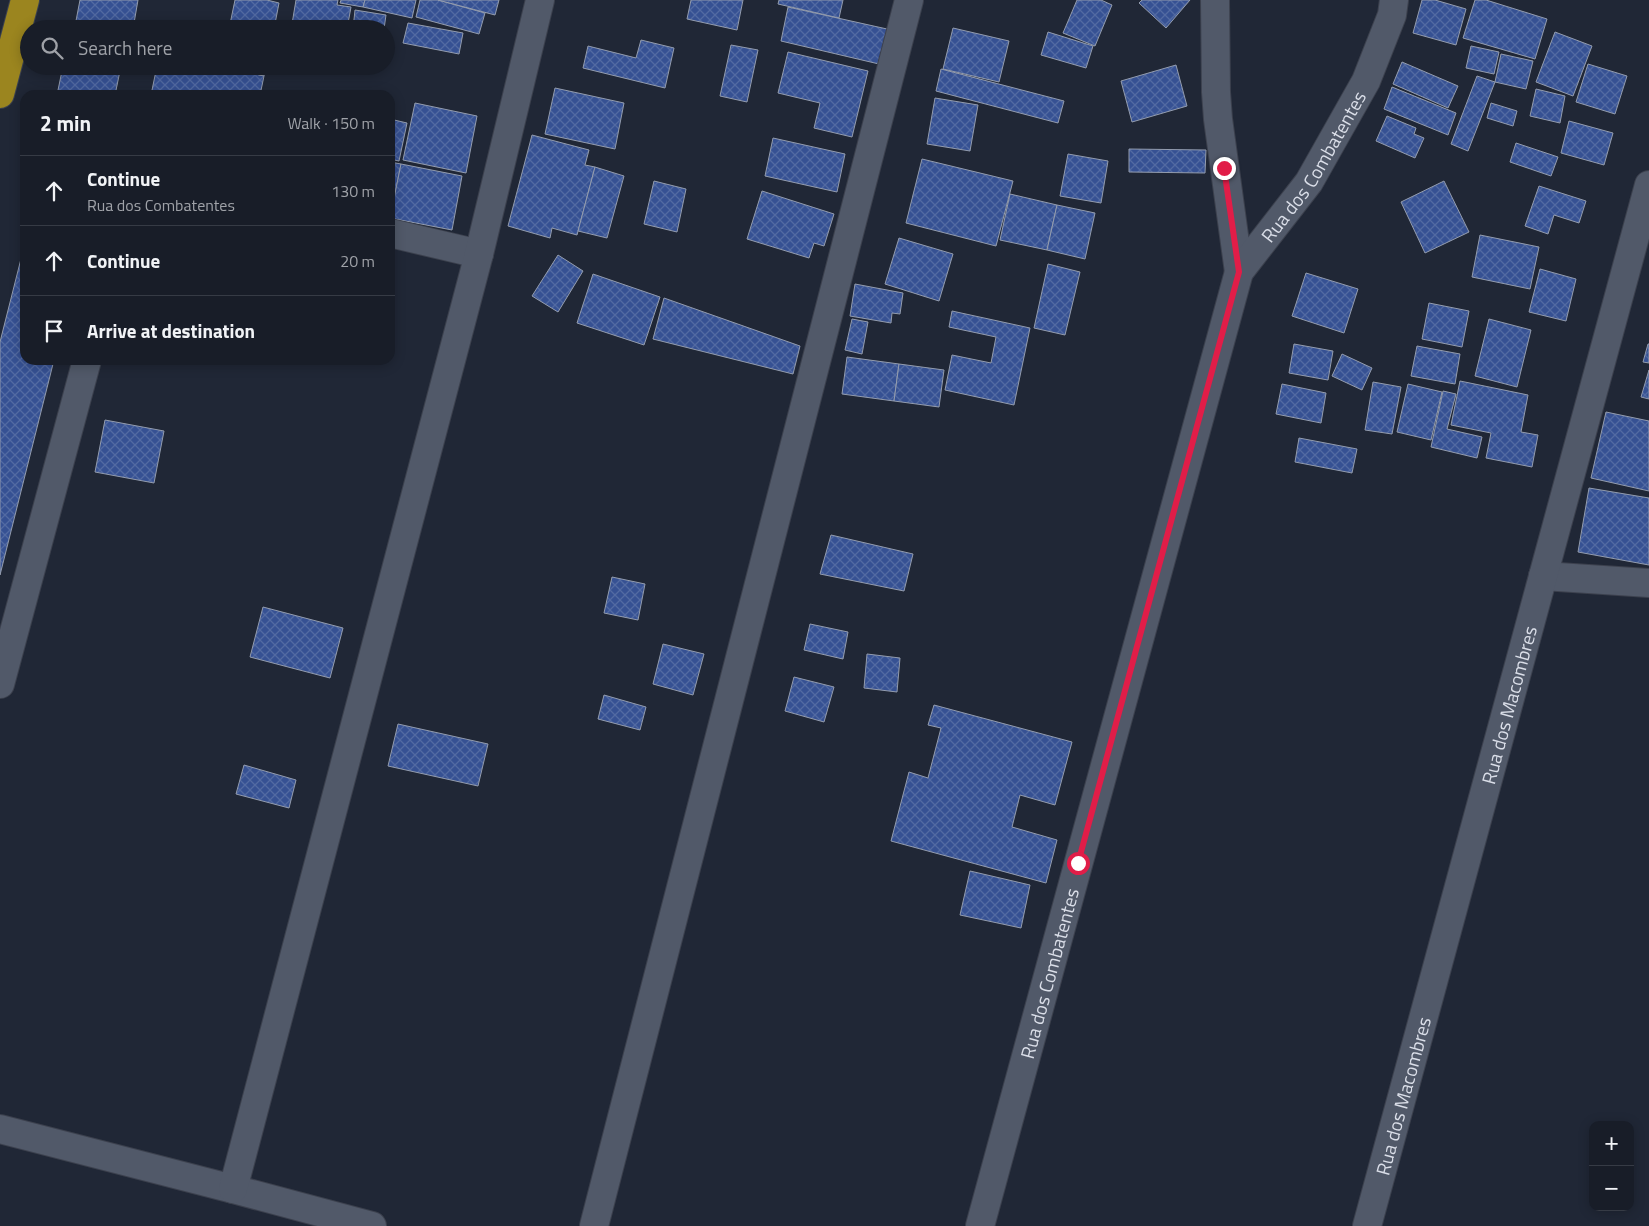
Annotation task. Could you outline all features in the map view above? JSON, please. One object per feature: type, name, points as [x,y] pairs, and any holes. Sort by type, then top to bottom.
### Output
[{"type":"highway","points":[[0,94],[25,0]]},
{"type":"street","points":[[233,1188],[479,254],[540,0]]},
{"type":"street","points":[[594,1226],[909,0]]},
{"type":"street","name":"Rua dos Combatentes","points":[[980,1226],[1239,272],[1309,182],[1366,81],[1392,15],[1394,0]]},
{"type":"street","points":[[1216,1],[1216,102],[1221,151],[1239,272]]},
{"type":"street","name":"Rua dos Macombres","points":[[1367,1226],[1649,184]]},
{"type":"street","points":[[395,234],[479,254]]},
{"type":"street","points":[[0,684],[86,365]]},
{"type":"street","points":[[1543,576],[1649,583]]},
{"type":"street","points":[[0,1129],[233,1188],[341,1222],[372,1226]]},
{"type":"building","points":[[80,0],[138,0],[135,20],[76,20]]},
{"type":"building","points":[[235,0],[267,0],[279,3],[276,20],[231,20]]},
{"type":"building","points":[[296,0],[338,0],[337,5],[351,7],[349,20],[293,20]]},
{"type":"building","points":[[341,0],[365,0],[363,7],[340,3]]},
{"type":"building","points":[[365,0],[416,0],[412,18],[363,7]]},
{"type":"building","points":[[420,0],[438,0],[485,13],[479,34],[416,17]]},
{"type":"building","points":[[438,0],[499,0],[495,15]]},
{"type":"building","points":[[691,0],[743,0],[737,30],[687,19]]},
{"type":"building","points":[[779,0],[843,0],[839,18],[778,4]]},
{"type":"building","points":[[1077,0],[1101,0],[1112,5],[1095,46],[1063,33]]},
{"type":"building","points":[[1142,0],[1190,0],[1166,28],[1139,3]]},
{"type":"building","points":[[1422,0],[1435,0],[1466,9],[1456,45],[1413,33]]},
{"type":"building","points":[[1475,0],[1486,0],[1547,19],[1535,59],[1463,38]]},
{"type":"building","points":[[788,7],[887,29],[879,64],[781,41]]},
{"type":"building","points":[[355,10],[386,15],[385,20],[354,20]]},
{"type":"building","points":[[408,23],[463,33],[459,54],[403,43]]},
{"type":"building","points":[[953,28],[1009,41],[999,82],[943,69]]},
{"type":"building","points":[[1048,32],[1093,46],[1086,68],[1041,55]]},
{"type":"building","points":[[1555,32],[1592,46],[1573,96],[1536,82]]},
{"type":"building","points":[[641,40],[674,48],[665,88],[583,68],[588,46],[636,58]]},
{"type":"building","points":[[731,45],[758,50],[747,102],[720,96]]},
{"type":"building","points":[[1471,46],[1499,52],[1494,74],[1466,68]]},
{"type":"building","points":[[788,52],[868,71],[852,137],[814,128],[820,103],[778,93]]},
{"type":"building","points":[[1501,54],[1533,61],[1526,89],[1495,82]]},
{"type":"building","points":[[1402,62],[1458,86],[1448,108],[1393,84]]},
{"type":"building","points":[[1588,64],[1627,76],[1615,114],[1576,102]]},
{"type":"building","points":[[1176,65],[1187,106],[1132,122],[1121,81]]},
{"type":"building","points":[[941,69],[1064,101],[1058,123],[936,91]]},
{"type":"building","points":[[61,75],[119,75],[116,90],[58,90]]},
{"type":"building","points":[[155,75],[264,76],[261,90],[152,90]]},
{"type":"building","points":[[1477,76],[1495,82],[1468,151],[1451,144]]},
{"type":"building","points":[[1392,87],[1456,113],[1448,135],[1384,109]]},
{"type":"building","points":[[555,88],[624,103],[615,149],[545,134]]},
{"type":"building","points":[[1536,89],[1565,96],[1560,123],[1530,116]]},
{"type":"building","points":[[935,98],[978,105],[970,151],[927,144]]},
{"type":"building","points":[[415,103],[477,116],[466,173],[403,160]]},
{"type":"building","points":[[1491,103],[1517,111],[1513,126],[1487,118]]},
{"type":"building","points":[[1387,116],[1416,128],[1414,134],[1424,138],[1415,158],[1376,141]]},
{"type":"building","points":[[395,120],[407,123],[399,161],[395,160]]},
{"type":"building","points":[[1569,121],[1613,133],[1604,165],[1561,153]]},
{"type":"building","points":[[532,135],[589,150],[585,165],[595,167],[577,235],[552,228],[550,238],[508,226]]},
{"type":"building","points":[[773,138],[845,154],[837,192],[765,176]]},
{"type":"building","points":[[1516,143],[1558,157],[1551,176],[1510,162]]},
{"type":"building","points":[[1129,149],[1206,150],[1205,173],[1129,172]]},
{"type":"building","points":[[1068,154],[1108,161],[1101,203],[1060,196]]},
{"type":"building","points":[[922,159],[1013,181],[996,246],[906,223]]},
{"type":"building","points":[[395,163],[401,164],[395,195]]},
{"type":"building","points":[[401,164],[462,176],[452,230],[395,219],[395,193]]},
{"type":"building","points":[[595,167],[624,176],[607,238],[578,231]]},
{"type":"building","points":[[654,181],[686,189],[677,232],[644,224]]},
{"type":"building","points":[[1444,181],[1469,232],[1425,253],[1401,202]]},
{"type":"building","points":[[1539,186],[1586,201],[1579,223],[1554,215],[1548,234],[1525,226]]},
{"type":"building","points":[[762,191],[834,214],[824,246],[814,243],[809,258],[747,239]]},
{"type":"building","points":[[1010,194],[1057,205],[1047,250],[1000,240]]},
{"type":"building","points":[[1057,205],[1095,213],[1085,259],[1047,250]]},
{"type":"building","points":[[1480,235],[1539,247],[1530,289],[1472,277]]},
{"type":"building","points":[[899,238],[953,254],[939,301],[885,284]]},
{"type":"building","points":[[558,255],[583,271],[558,312],[532,296]]},
{"type":"building","points":[[20,263],[20,365],[53,365],[0,575],[0,342]]},
{"type":"building","points":[[1048,264],[1080,272],[1065,335],[1034,328]]},
{"type":"building","points":[[1540,269],[1576,279],[1566,321],[1529,312]]},
{"type":"building","points":[[1306,273],[1358,289],[1344,333],[1292,316]]},
{"type":"building","points":[[593,274],[660,297],[644,345],[577,323]]},
{"type":"building","points":[[855,284],[903,293],[900,314],[892,313],[891,323],[850,316]]},
{"type":"building","points":[[664,298],[800,346],[793,374],[653,339]]},
{"type":"building","points":[[1429,303],[1469,311],[1462,347],[1422,339]]},
{"type":"building","points":[[952,311],[1030,328],[1014,405],[945,390],[952,355],[991,363],[996,337],[949,327]]},
{"type":"building","points":[[852,319],[868,322],[862,354],[845,350]]},
{"type":"building","points":[[1489,319],[1531,330],[1517,387],[1475,376]]},
{"type":"building","points":[[1294,344],[1333,351],[1328,380],[1289,373]]},
{"type":"building","points":[[1649,344],[1649,363],[1643,362]]},
{"type":"building","points":[[1417,346],[1460,354],[1455,384],[1411,376]]},
{"type":"building","points":[[1342,354],[1372,368],[1362,390],[1332,376]]},
{"type":"building","points":[[847,357],[899,364],[894,401],[842,394]]},
{"type":"building","points":[[899,364],[944,370],[939,407],[894,401]]},
{"type":"building","points":[[1649,370],[1649,399],[1641,397]]},
{"type":"building","points":[[1460,381],[1528,395],[1521,432],[1538,435],[1532,467],[1486,458],[1491,433],[1451,425]]},
{"type":"building","points":[[1373,382],[1401,387],[1392,434],[1365,430]]},
{"type":"building","points":[[1282,384],[1326,393],[1321,423],[1276,414]]},
{"type":"building","points":[[1408,384],[1442,392],[1431,440],[1397,432]]},
{"type":"building","points":[[1443,391],[1456,394],[1447,429],[1482,437],[1477,458],[1431,447]]},
{"type":"building","points":[[1606,412],[1649,421],[1649,491],[1591,478]]},
{"type":"building","points":[[105,420],[164,431],[154,483],[95,472]]},
{"type":"building","points":[[1299,438],[1357,449],[1352,473],[1295,462]]},
{"type":"building","points":[[1589,488],[1649,498],[1649,565],[1578,552]]},
{"type":"building","points":[[831,535],[913,554],[904,591],[820,574]]},
{"type":"building","points":[[612,577],[645,584],[638,620],[604,613]]},
{"type":"building","points":[[263,607],[343,628],[330,678],[250,657]]},
{"type":"building","points":[[810,624],[848,632],[843,659],[804,650]]},
{"type":"building","points":[[663,644],[704,654],[693,695],[653,684]]},
{"type":"building","points":[[867,654],[900,658],[897,692],[864,688]]},
{"type":"building","points":[[794,677],[834,687],[824,722],[785,711]]},
{"type":"building","points":[[604,695],[646,707],[640,730],[598,719]]},
{"type":"building","points":[[934,705],[1072,742],[1055,805],[1020,795],[1012,827],[1057,840],[1046,883],[891,841],[909,772],[928,778],[941,728],[928,725]]},
{"type":"building","points":[[398,724],[488,744],[478,786],[388,766]]},
{"type":"building","points":[[244,765],[296,780],[289,808],[236,794]]},
{"type":"building","points":[[970,871],[1030,885],[1021,928],[960,915]]},
{"type":"route","points":[[1078,863],[1239,272],[1224,168]]}]
